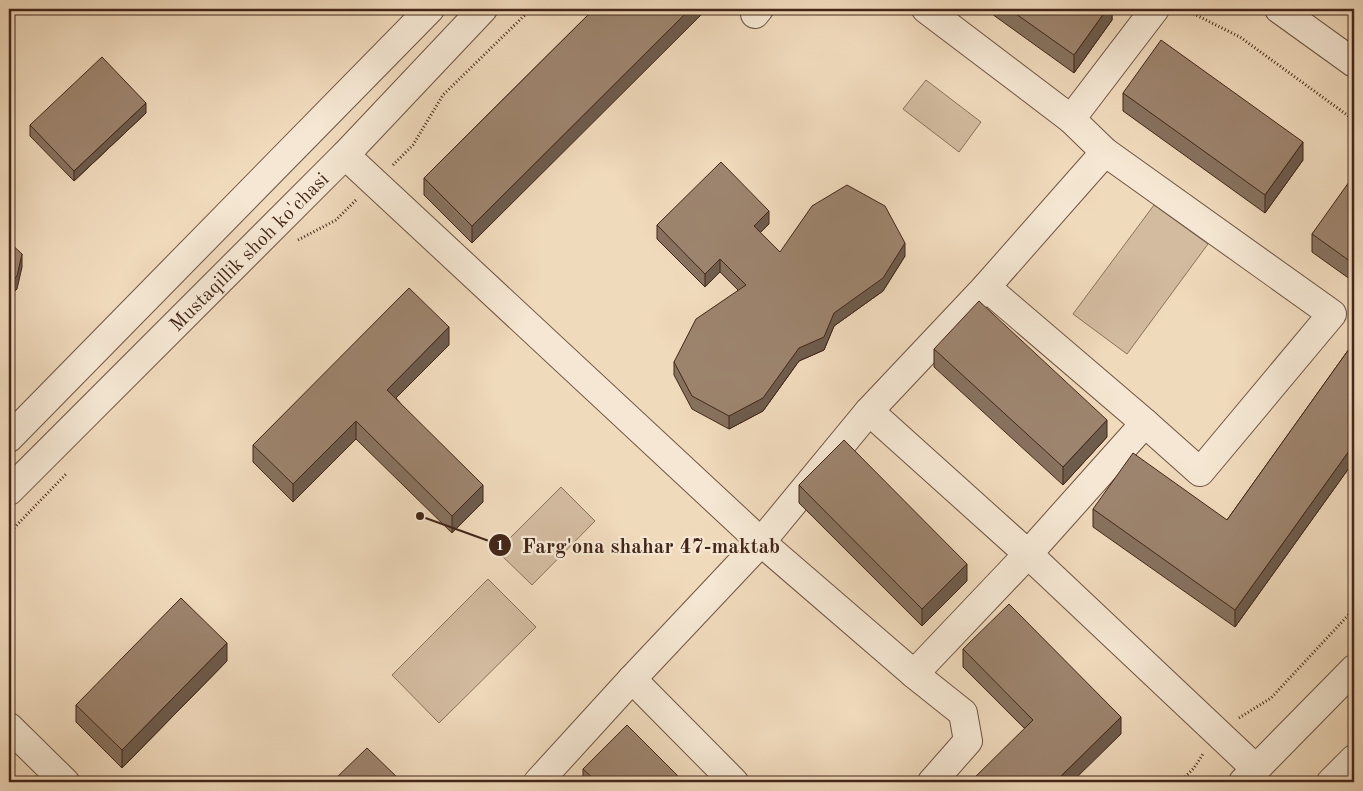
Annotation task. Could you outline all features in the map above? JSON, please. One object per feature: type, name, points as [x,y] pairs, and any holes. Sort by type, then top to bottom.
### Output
[{"type":"street","name":"Mustaqillik shoh ko'chasi","points":[[9,438],[430,9]]},
{"type":"street","name":"Mustaqillik shoh ko'chasi","points":[[9,491],[345,155],[483,9]]},
{"type":"street","points":[[926,9],[1071,119],[1105,152],[1332,314],[1200,472],[986,287]]},
{"type":"street","points":[[1071,119],[1155,9]]},
{"type":"street","points":[[1279,9],[1354,63]]},
{"type":"street","points":[[538,782],[761,542],[869,411],[986,287],[1105,152]]},
{"type":"street","points":[[345,155],[761,542],[914,674],[963,713],[968,741],[932,782]]},
{"type":"street","points":[[869,411],[1028,554],[1217,732],[1249,776],[1354,670]]},
{"type":"street","points":[[914,674],[1028,554],[1145,423]]},
{"type":"street","points":[[632,679],[734,782]]},
{"type":"street","points":[[9,727],[66,782]]},
{"type":"street","points":[[1331,782],[1354,759]]},
{"type":"path","points":[[290,245],[336,220],[375,183],[413,145],[443,95],[531,9]]},
{"type":"path","points":[[1184,9],[1240,38],[1354,120]]},
{"type":"path","points":[[9,533],[70,470]]},
{"type":"path","points":[[1180,782],[1194,768],[1217,732],[1272,698],[1354,609]]},
{"type":"shaded area","points":[[926,80],[981,122],[959,152],[903,109]]},
{"type":"shaded area","points":[[1154,205],[1208,244],[1127,354],[1073,314]]},
{"type":"shaded area","points":[[561,487],[595,521],[532,585],[497,551]]},
{"type":"shaded area","points":[[488,579],[536,627],[439,723],[392,675]]},
{"type":"building","points":[[594,9],[690,9],[472,226],[424,178]]},
{"type":"building","points":[[1009,9],[1107,9],[1074,55]]},
{"type":"building","points":[[1161,40],[1303,142],[1265,195],[1123,93]]},
{"type":"building","points":[[102,57],[146,103],[74,171],[30,125]]},
{"type":"building","points":[[721,162],[769,211],[754,226],[780,252],[812,206],[847,185],[885,206],[905,243],[883,278],[834,313],[824,337],[799,348],[763,398],[729,416],[692,396],[674,362],[696,319],[746,285],[720,259],[705,274],[657,225]]},
{"type":"building","points":[[1349,182],[1354,185],[1354,264],[1312,234]]},
{"type":"building","points":[[9,242],[22,254],[17,276],[9,284]]},
{"type":"building","points":[[409,288],[449,327],[387,390],[483,485],[452,516],[356,421],[293,484],[253,445]]},
{"type":"building","points":[[979,301],[1107,420],[1063,467],[934,349]]},
{"type":"building","points":[[1354,342],[1354,444],[1235,610],[1093,509],[1133,453],[1227,520]]},
{"type":"building","points":[[844,440],[967,564],[922,609],[799,485]]},
{"type":"building","points":[[181,598],[227,643],[122,750],[76,705]]},
{"type":"building","points":[[1009,604],[1121,717],[1055,782],[970,782],[1033,720],[963,649]]},
{"type":"building","points":[[627,725],[684,782],[597,782],[583,769]]},
{"type":"building","points":[[367,748],[402,782],[332,782]]},
{"type":"place","name":"Farg'ona shahar 47-maktab","points":[[420,516]]}]
